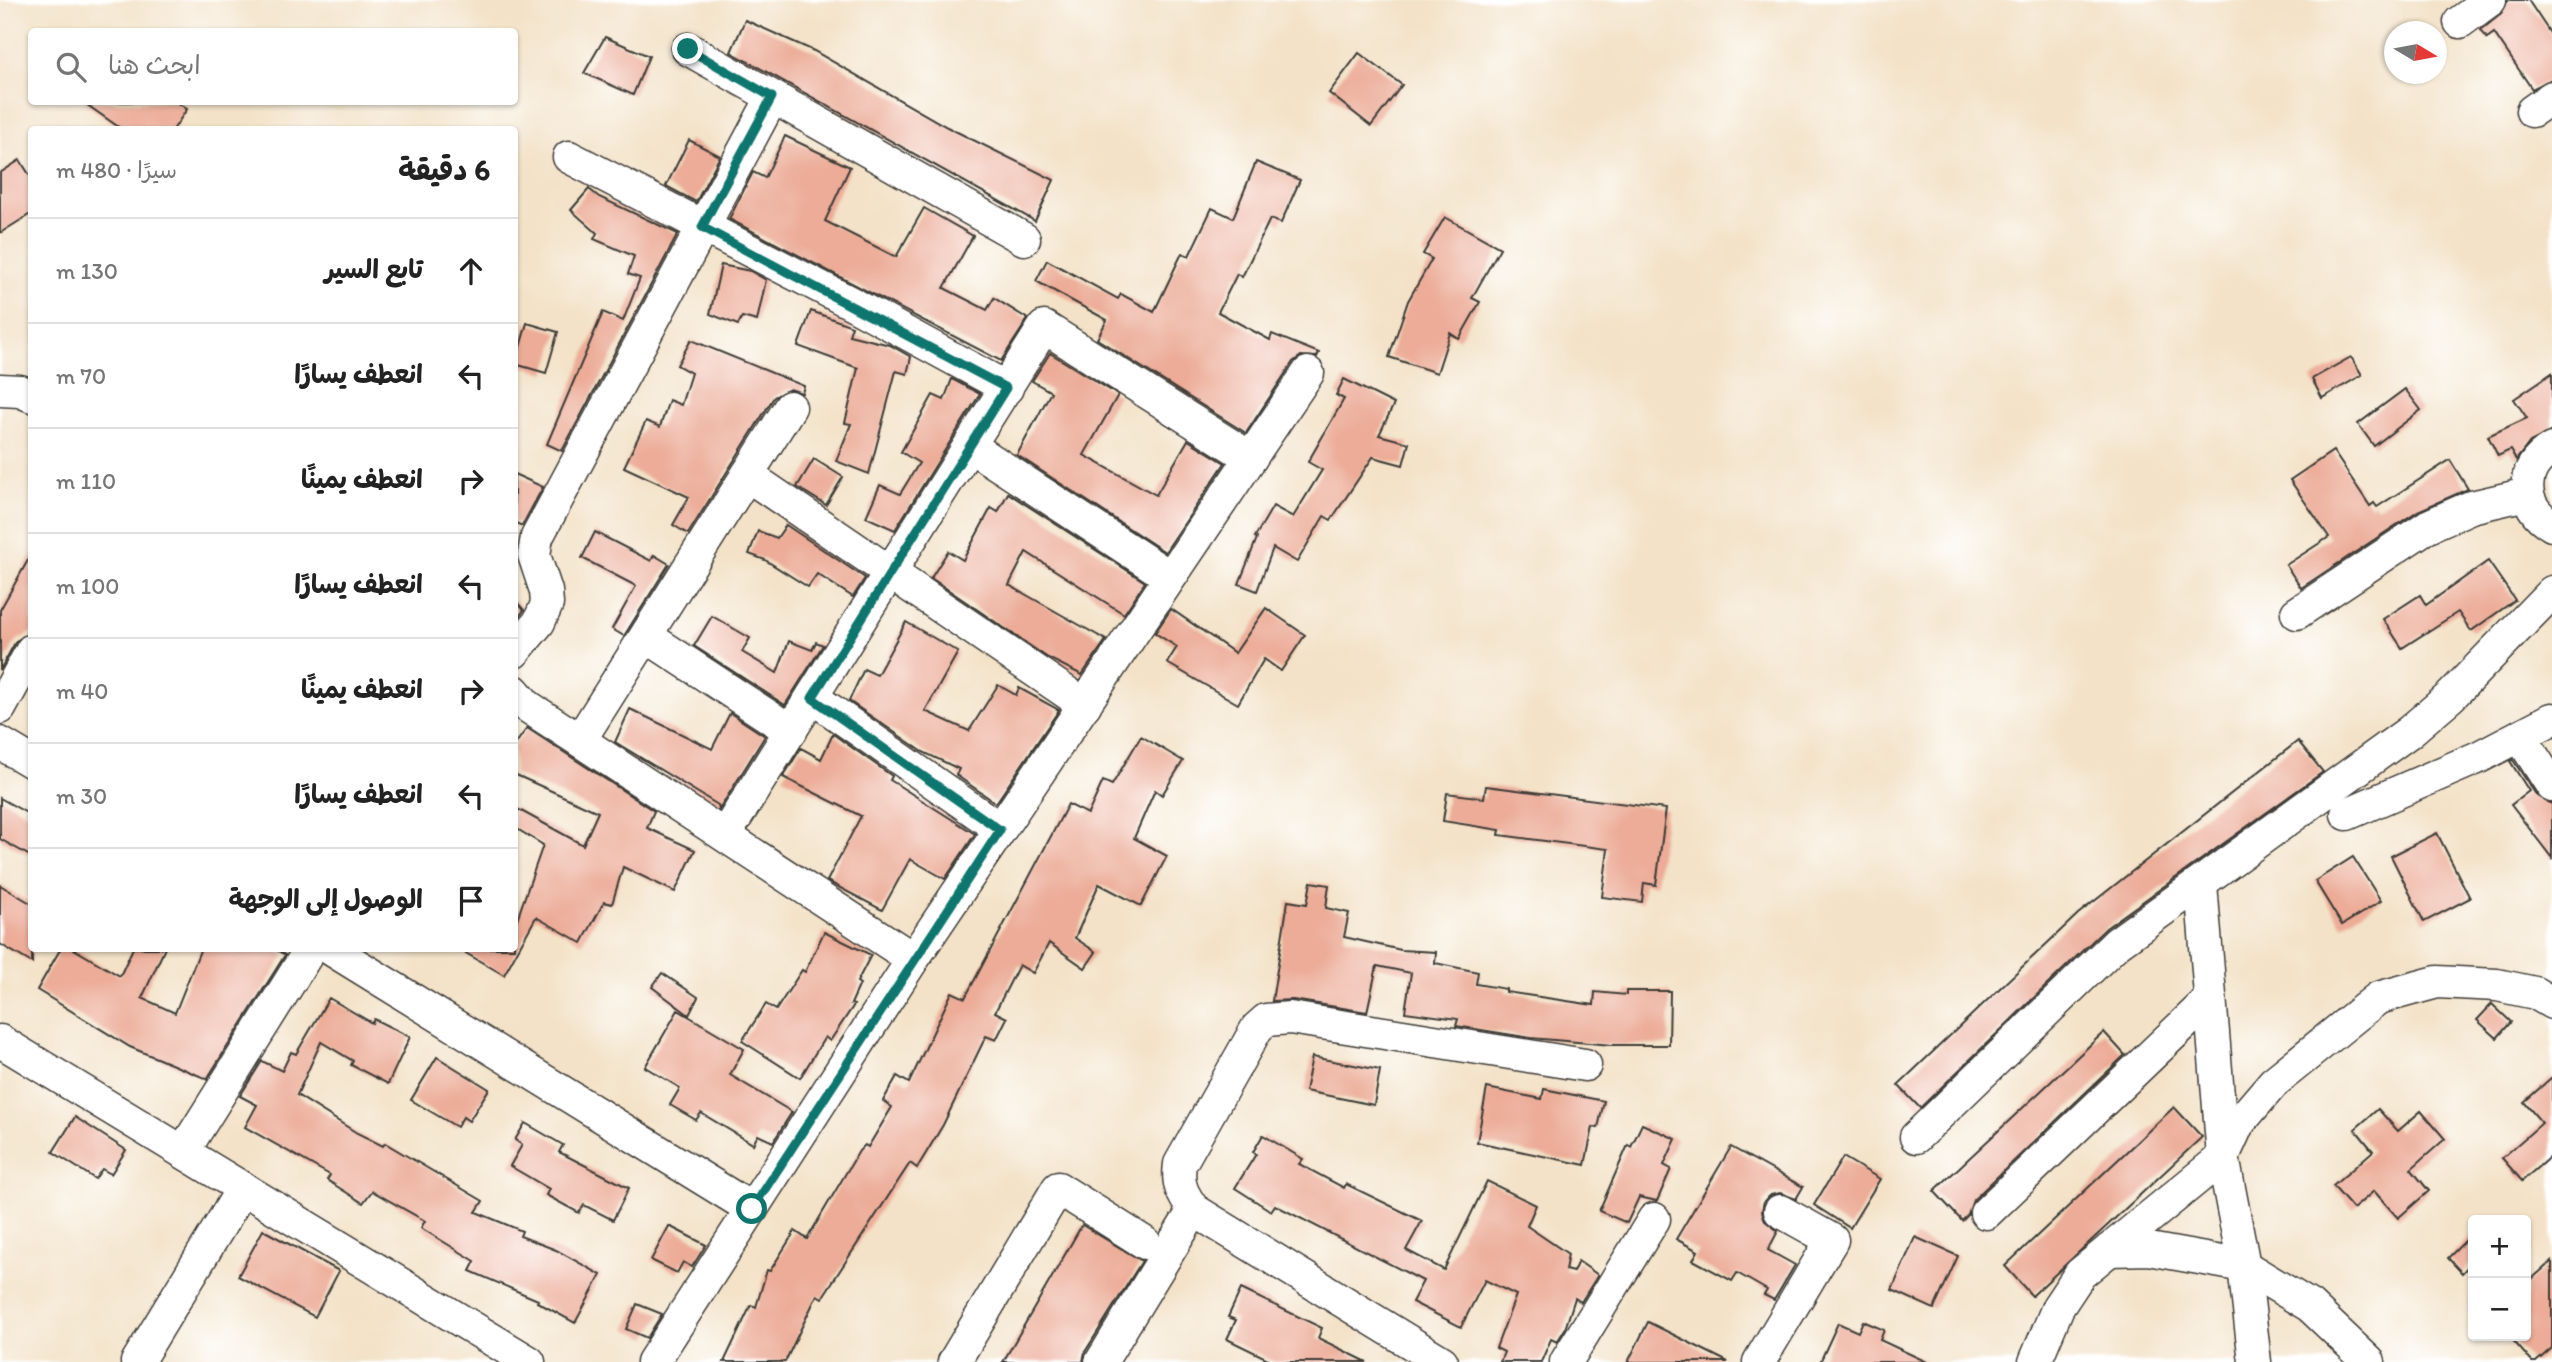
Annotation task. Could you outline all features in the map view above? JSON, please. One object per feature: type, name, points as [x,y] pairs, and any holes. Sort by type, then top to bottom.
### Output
[{"type":"street","points":[[2460,22],[2490,0]]},
{"type":"street","points":[[688,49],[1024,239]]},
{"type":"street","points":[[518,647],[539,622],[547,604],[546,591],[534,555],[537,537],[772,97]]},
{"type":"street","points":[[569,157],[1006,388]]},
{"type":"street","points":[[725,835],[1044,327],[1251,458]]},
{"type":"street","points":[[653,1362],[913,959],[1308,373]]},
{"type":"street","points":[[0,390],[28,394]]},
{"type":"street","points":[[580,740],[790,407]]},
{"type":"street","points":[[970,446],[1171,578]]},
{"type":"street","points":[[2552,449],[2540,457],[2531,468],[2526,494],[2540,518],[2552,525]]},
{"type":"street","points":[[747,475],[1084,705]]},
{"type":"street","points":[[2297,613],[2428,526],[2471,506],[2526,494]]},
{"type":"street","points":[[1916,1137],[2117,943],[2409,732],[2451,696],[2552,592]]},
{"type":"street","points":[[646,636],[791,731]]},
{"type":"street","points":[[0,708],[28,657]]},
{"type":"street","points":[[518,696],[527,706],[913,959]]},
{"type":"street","points":[[812,698],[1000,830]]},
{"type":"street","points":[[2347,814],[2479,757],[2552,719]]},
{"type":"street","points":[[2519,736],[2552,786]]},
{"type":"street","points":[[0,743],[28,760]]},
{"type":"street","points":[[2201,884],[2223,1157],[2244,1266],[2255,1362]]},
{"type":"street","points":[[183,1152],[308,952]]},
{"type":"street","points":[[335,952],[752,1209]]},
{"type":"street","points":[[2035,1362],[2059,1307],[2080,1274],[2223,1157],[2238,1124],[2274,1082],[2378,998],[2437,982],[2497,985],[2535,993],[2552,1003]]},
{"type":"street","points":[[1986,1213],[2210,999]]},
{"type":"street","points":[[1442,1362],[1194,1210],[1177,1181],[1180,1164],[1258,1028],[1266,1020],[1290,1018],[1585,1065]]},
{"type":"street","points":[[0,1041],[528,1362]]},
{"type":"street","points":[[137,1362],[243,1188]]},
{"type":"street","points":[[954,1362],[1058,1188],[1145,1242]]},
{"type":"street","points":[[1101,1362],[1194,1210]]},
{"type":"street","points":[[1759,1362],[1832,1240],[1780,1211]]},
{"type":"street","points":[[1566,1362],[1654,1219]]},
{"type":"street","points":[[2109,1250],[2149,1249],[2244,1266],[2310,1306],[2369,1362]]},
{"type":"building","points":[[2508,0],[2528,0],[2552,36],[2552,79],[2532,89],[2494,33],[2487,38],[2481,30],[2501,14]]},
{"type":"building","points":[[745,20],[814,51],[947,127],[1054,180],[1035,221],[731,52]]},
{"type":"building","points":[[605,37],[649,56],[633,95],[584,73]]},
{"type":"building","points":[[1359,53],[1402,85],[1371,126],[1329,93]]},
{"type":"building","points":[[87,105],[181,105],[187,109],[176,126],[117,126]]},
{"type":"building","points":[[785,136],[850,167],[825,221],[896,257],[924,208],[973,236],[944,288],[987,310],[994,298],[1028,319],[1001,361],[729,219],[753,172],[765,178]]},
{"type":"building","points":[[689,140],[720,156],[696,202],[666,186]]},
{"type":"building","points":[[20,160],[28,173],[28,216],[0,233],[0,173]]},
{"type":"building","points":[[1256,162],[1300,180],[1281,223],[1270,219],[1242,277],[1237,274],[1218,312],[1270,340],[1272,334],[1319,353],[1317,357],[1301,356],[1293,362],[1246,433],[1097,339],[1107,320],[1036,281],[1047,260],[1118,299],[1121,294],[1154,312],[1182,253],[1189,256],[1212,208],[1233,218]]},
{"type":"building","points":[[589,189],[599,197],[678,234],[562,451],[547,444],[603,312],[623,321],[640,278],[628,274],[634,256],[594,239],[597,233],[571,210]]},
{"type":"building","points":[[1445,217],[1500,248],[1472,298],[1480,302],[1459,339],[1450,333],[1437,373],[1389,357],[1408,301],[1432,259],[1423,254]]},
{"type":"building","points":[[721,265],[750,271],[766,280],[757,321],[742,317],[738,325],[710,314]]},
{"type":"building","points":[[811,311],[852,326],[849,335],[890,345],[911,357],[907,374],[896,371],[869,474],[836,461],[851,424],[845,423],[858,368],[798,346]]},
{"type":"building","points":[[527,323],[558,332],[546,373],[518,365],[518,354]]},
{"type":"building","points":[[691,340],[804,386],[802,393],[790,389],[774,397],[688,534],[673,525],[689,497],[624,467],[646,421],[660,427],[669,400],[681,405],[691,373],[677,365]]},
{"type":"building","points":[[1050,353],[1118,395],[1084,455],[1156,495],[1188,440],[1225,463],[1165,552],[1017,455],[1051,392],[1032,381]]},
{"type":"building","points":[[2351,357],[2362,375],[2322,398],[2312,379]]},
{"type":"building","points":[[2552,373],[2552,431],[2530,442],[2516,460],[2510,450],[2498,456],[2488,436],[2527,418],[2514,399]]},
{"type":"building","points":[[952,379],[980,394],[895,530],[866,517],[880,485],[900,494],[919,463],[901,452],[933,395],[944,400]]},
{"type":"building","points":[[1344,379],[1394,404],[1379,435],[1409,443],[1403,465],[1373,457],[1331,520],[1324,516],[1297,562],[1273,548],[1257,591],[1239,584],[1257,538],[1255,537],[1273,506],[1293,517],[1322,470],[1308,462],[1344,399],[1336,395]]},
{"type":"building","points":[[2405,389],[2421,410],[2374,446],[2358,424]]},
{"type":"building","points":[[2333,451],[2370,506],[2374,503],[2377,507],[2450,460],[2468,489],[2418,511],[2301,588],[2286,565],[2329,537],[2290,480]]},
{"type":"building","points":[[814,459],[843,477],[826,505],[797,487]]},
{"type":"building","points":[[518,476],[543,487],[522,526],[518,524]]},
{"type":"building","points":[[1008,493],[1145,582],[1124,614],[1026,552],[1009,585],[1106,640],[1082,675],[1048,658],[931,578],[948,551],[963,560],[991,508],[998,512]]},
{"type":"building","points":[[786,525],[865,578],[853,597],[817,574],[808,587],[765,560],[749,554],[758,531],[777,538]]},
{"type":"building","points":[[595,532],[651,561],[654,555],[669,564],[624,636],[612,629],[636,586],[582,558]]},
{"type":"building","points":[[28,560],[28,634],[16,641],[0,670],[0,610]]},
{"type":"building","points":[[2488,561],[2515,600],[2471,631],[2458,612],[2402,648],[2383,619],[2420,595],[2426,605]]},
{"type":"building","points":[[518,603],[524,610],[518,618]]},
{"type":"building","points":[[1266,608],[1305,635],[1281,671],[1264,659],[1238,704],[1167,663],[1177,647],[1155,633],[1171,609],[1235,653]]},
{"type":"building","points":[[712,616],[750,638],[742,652],[777,673],[789,641],[812,650],[816,642],[823,645],[785,705],[694,646]]},
{"type":"building","points":[[906,622],[958,652],[925,711],[969,731],[998,685],[1016,695],[1019,688],[1059,710],[996,803],[956,775],[959,769],[923,752],[849,701],[864,669],[877,675]]},
{"type":"building","points":[[630,709],[712,749],[730,713],[765,736],[719,810],[718,805],[615,742]]},
{"type":"building","points":[[527,728],[654,811],[647,828],[695,850],[675,892],[623,867],[612,904],[604,902],[582,943],[536,917],[518,950],[518,917],[543,845],[518,829],[518,809],[583,845],[598,812],[518,776],[518,740]]},
{"type":"building","points":[[833,734],[892,776],[890,780],[975,834],[945,879],[910,859],[882,910],[827,881],[861,816],[783,777],[801,748],[821,759]]},
{"type":"building","points":[[1141,736],[1183,761],[1162,795],[1155,790],[1134,838],[1167,856],[1141,906],[1099,884],[1075,938],[1096,952],[1085,968],[1049,943],[1033,973],[1019,965],[995,1012],[1007,1018],[996,1040],[986,1036],[943,1125],[917,1168],[910,1163],[822,1298],[817,1295],[785,1362],[724,1362],[751,1305],[756,1307],[767,1270],[770,1271],[795,1231],[807,1239],[859,1151],[865,1145],[868,1147],[892,1107],[883,1101],[897,1076],[909,1083],[952,992],[965,998],[1068,804],[1088,814],[1103,781],[1112,785]]},
{"type":"building","points":[[2298,741],[2323,772],[2106,928],[1920,1108],[1898,1085],[2078,914]]},
{"type":"building","points":[[2513,760],[2537,796],[2552,804],[2552,858],[2511,805],[2529,791],[2510,761]]},
{"type":"building","points":[[1486,786],[1666,809],[1656,885],[1644,883],[1642,902],[1602,897],[1608,849],[1499,835],[1500,830],[1443,821],[1447,793],[1484,798]]},
{"type":"building","points":[[0,798],[28,814],[28,855],[0,839]]},
{"type":"building","points":[[2437,833],[2470,898],[2424,922],[2391,856]]},
{"type":"building","points":[[2353,857],[2381,901],[2342,925],[2315,881]]},
{"type":"building","points":[[1311,882],[1329,885],[1326,908],[1349,913],[1344,937],[1401,950],[1436,952],[1435,963],[1478,972],[1476,984],[1506,989],[1506,992],[1594,1005],[1595,992],[1626,995],[1626,991],[1670,991],[1669,1045],[1612,1045],[1531,1038],[1456,1026],[1458,1019],[1405,1012],[1411,973],[1377,966],[1367,1012],[1293,1000],[1272,1001],[1288,901],[1307,904]]},
{"type":"building","points":[[0,885],[28,902],[28,952],[32,952],[32,963],[0,944]]},
{"type":"building","points":[[824,932],[871,955],[857,982],[860,984],[851,1004],[854,1005],[830,1041],[825,1037],[800,1078],[742,1041],[766,1004],[776,1010],[802,970],[805,972]]},
{"type":"building","points":[[59,952],[79,952],[120,976],[131,952],[163,952],[142,998],[175,1013],[199,952],[280,952],[285,955],[207,1079],[130,1047],[37,990]]},
{"type":"building","points":[[464,952],[517,952],[504,975]]},
{"type":"building","points":[[662,973],[698,997],[689,1015],[652,987]]},
{"type":"building","points":[[329,998],[372,1023],[374,1019],[410,1037],[388,1084],[351,1065],[353,1061],[321,1042],[297,1095],[357,1133],[383,1146],[385,1143],[483,1201],[476,1212],[522,1231],[520,1236],[556,1250],[601,1275],[575,1323],[537,1302],[538,1300],[470,1271],[475,1261],[421,1228],[425,1221],[372,1191],[363,1203],[327,1180],[330,1175],[245,1127],[257,1105],[240,1096],[262,1061],[282,1071],[291,1052],[296,1054]]},
{"type":"building","points":[[2492,1004],[2511,1022],[2497,1038],[2477,1020]]},
{"type":"building","points":[[678,1010],[744,1049],[730,1075],[792,1112],[773,1142],[758,1135],[753,1144],[701,1113],[696,1120],[670,1105],[680,1088],[645,1067]]},
{"type":"building","points":[[2104,1032],[2125,1055],[1973,1200],[1968,1215],[1962,1221],[1934,1191]]},
{"type":"building","points":[[437,1057],[489,1089],[469,1121],[463,1117],[457,1127],[411,1100]]},
{"type":"building","points":[[1312,1057],[1380,1070],[1374,1105],[1305,1091]]},
{"type":"building","points":[[2552,1077],[2552,1155],[2522,1181],[2502,1158],[2542,1123],[2524,1102]]},
{"type":"building","points":[[1487,1088],[1542,1099],[1544,1089],[1604,1101],[1598,1128],[1593,1127],[1585,1165],[1477,1142]]},
{"type":"building","points":[[2174,1107],[2202,1137],[2032,1296],[2005,1266]]},
{"type":"building","points":[[2378,1109],[2398,1131],[2421,1111],[2445,1139],[2411,1169],[2429,1191],[2398,1218],[2374,1191],[2353,1209],[2333,1186],[2373,1151],[2355,1129]]},
{"type":"building","points":[[75,1117],[126,1150],[111,1174],[102,1169],[95,1179],[53,1152]]},
{"type":"building","points":[[525,1123],[563,1145],[559,1152],[629,1188],[613,1220],[584,1205],[579,1213],[546,1195],[549,1189],[510,1166],[522,1145],[515,1140]]},
{"type":"building","points":[[1642,1124],[1676,1139],[1664,1165],[1671,1169],[1657,1201],[1639,1197],[1627,1223],[1599,1211],[1628,1145],[1631,1147]]},
{"type":"building","points":[[1263,1135],[1303,1159],[1299,1164],[1344,1188],[1346,1184],[1422,1221],[1406,1250],[1444,1270],[1487,1181],[1536,1205],[1527,1226],[1568,1254],[1565,1270],[1573,1272],[1578,1261],[1598,1275],[1581,1302],[1575,1298],[1565,1329],[1557,1342],[1551,1339],[1541,1362],[1500,1362],[1504,1352],[1496,1348],[1516,1295],[1485,1280],[1461,1327],[1412,1302],[1423,1281],[1275,1205],[1271,1211],[1235,1188],[1256,1154],[1253,1152]]},
{"type":"building","points":[[1731,1147],[1803,1187],[1796,1199],[1780,1193],[1771,1195],[1764,1201],[1762,1211],[1765,1221],[1778,1231],[1768,1250],[1795,1265],[1774,1300],[1764,1295],[1767,1290],[1737,1273],[1732,1281],[1693,1260],[1698,1251],[1676,1239]]},
{"type":"building","points":[[1843,1157],[1880,1179],[1850,1228],[1814,1205]]},
{"type":"building","points":[[1082,1225],[1142,1261],[1085,1352],[1083,1362],[1003,1362]]},
{"type":"building","points":[[669,1226],[706,1245],[692,1267],[683,1262],[677,1273],[651,1260]]},
{"type":"building","points":[[263,1230],[339,1271],[315,1317],[238,1276]]},
{"type":"building","points":[[1915,1237],[1958,1256],[1934,1309],[1892,1290]]},
{"type":"building","points":[[2468,1238],[2468,1266],[2462,1273],[2448,1258]]},
{"type":"building","points":[[2552,1261],[2552,1348],[2536,1362],[2532,1362],[2513,1341],[2531,1341],[2531,1280]]},
{"type":"building","points":[[1241,1289],[1322,1328],[1318,1338],[1367,1362],[1274,1362],[1227,1339],[1236,1320],[1228,1317]]},
{"type":"building","points":[[637,1304],[662,1314],[647,1338],[626,1329]]},
{"type":"building","points":[[1863,1321],[1884,1330],[1880,1340],[1927,1362],[1820,1362],[1838,1323],[1858,1332]]},
{"type":"building","points":[[1648,1322],[1728,1362],[1628,1362]]},
{"type":"route","points":[[688,49],[772,97],[702,227],[853,304],[1006,388],[812,698],[1000,830],[913,959],[752,1209]]}]
